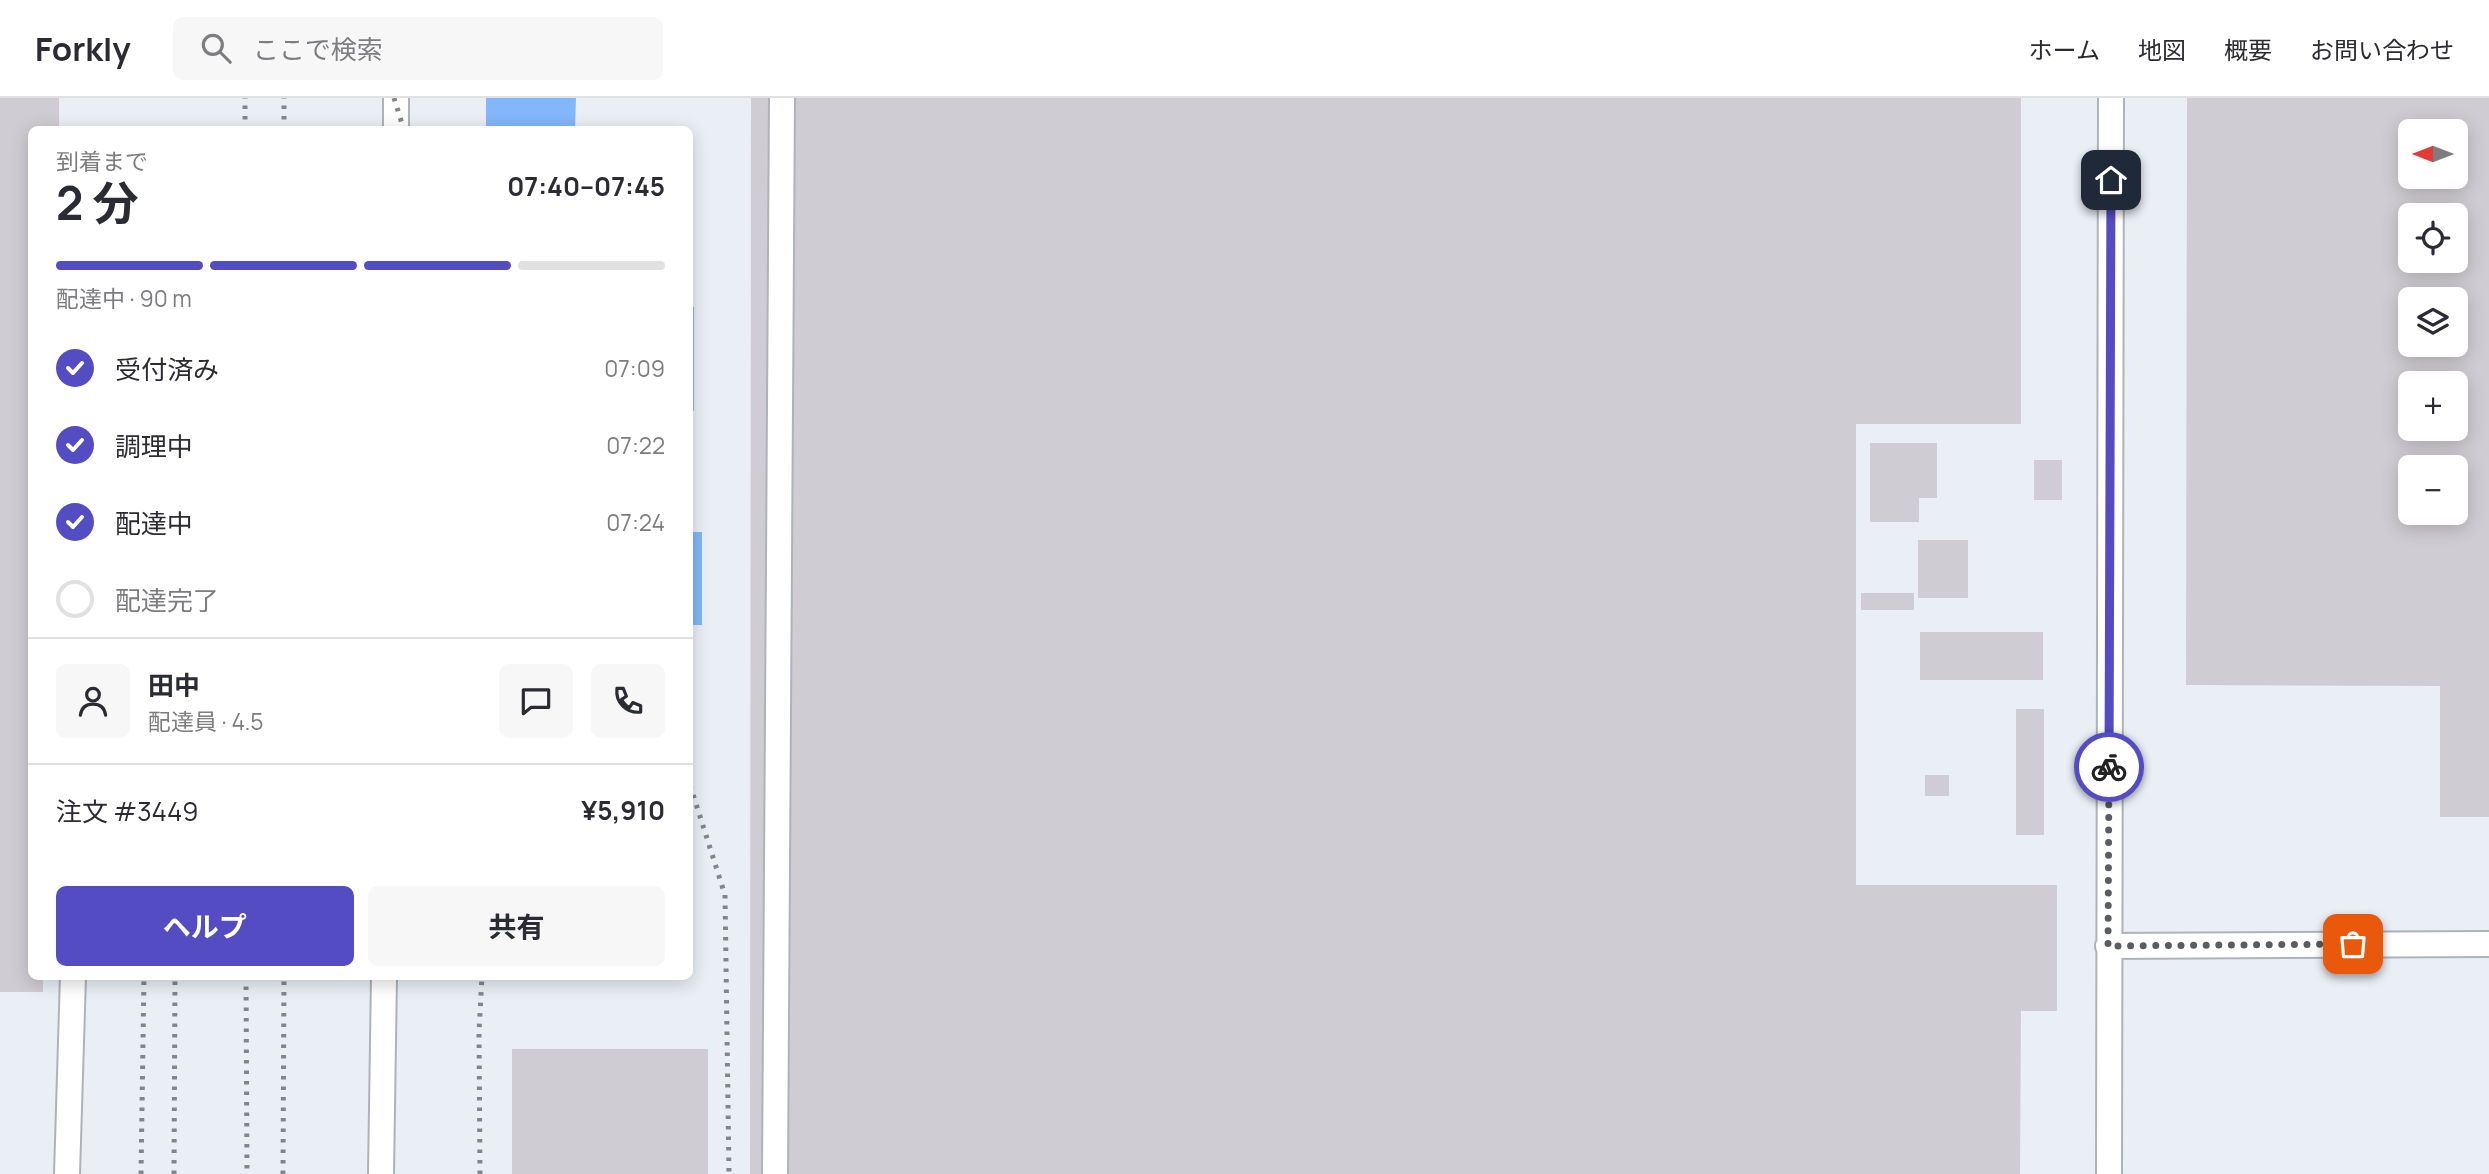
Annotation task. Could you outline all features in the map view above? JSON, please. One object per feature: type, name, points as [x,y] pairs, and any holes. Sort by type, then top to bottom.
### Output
[{"type":"lane","points":[[396,98],[396,126]]},
{"type":"lane","points":[[775,1174],[782,98]]},
{"type":"lane","points":[[2109,1174],[2111,98]]},
{"type":"lane","points":[[2108,946],[2489,944]]},
{"type":"lane","points":[[67,1174],[73,980]]},
{"type":"lane","points":[[381,1174],[384,980]]},
{"type":"water","points":[[486,98],[576,98],[575,126],[486,126]]},
{"type":"water","points":[[693,307],[694,307],[693,411]]},
{"type":"water","points":[[693,532],[702,532],[702,625],[693,625]]},
{"type":"building","points":[[0,98],[59,98],[59,126],[28,126],[28,980],[43,980],[43,992],[0,992]]},
{"type":"building","points":[[751,98],[2021,98],[2021,424],[1856,424],[1856,885],[2057,885],[2057,1011],[2021,1011],[2020,1174],[750,1174]]},
{"type":"building","points":[[2187,98],[2489,98],[2489,817],[2440,817],[2440,686],[2186,685]]},
{"type":"building","points":[[1870,443],[1937,443],[1937,498],[1919,498],[1919,522],[1870,522]]},
{"type":"building","points":[[2034,460],[2062,460],[2062,500],[2034,500]]},
{"type":"building","points":[[1918,540],[1968,540],[1968,598],[1918,598]]},
{"type":"building","points":[[1861,593],[1914,593],[1914,610],[1861,610]]},
{"type":"building","points":[[1920,632],[2043,632],[2043,680],[1920,680]]},
{"type":"building","points":[[2016,709],[2044,709],[2044,835],[2016,835]]},
{"type":"building","points":[[1925,775],[1949,775],[1949,796],[1925,796]]},
{"type":"building","points":[[512,1049],[708,1049],[708,1174],[512,1174]]},
{"type":"railway","points":[[245,98],[245,126]]},
{"type":"railway","points":[[284,98],[284,126]]},
{"type":"railway","points":[[394,98],[403,126]]},
{"type":"railway","points":[[693,794],[725,895],[729,1174]]},
{"type":"railway","points":[[141,1174],[144,980]]},
{"type":"railway","points":[[174,1174],[175,980]]},
{"type":"railway","points":[[246,980],[247,1174]]},
{"type":"railway","points":[[283,1174],[284,980]]},
{"type":"railway","points":[[480,1174],[479,1032],[482,980]]},
{"type":"way so far","points":[[2109,767],[2108,946],[2353,944]]},
{"type":"route","points":[[2109,767],[2111,180]]}]
